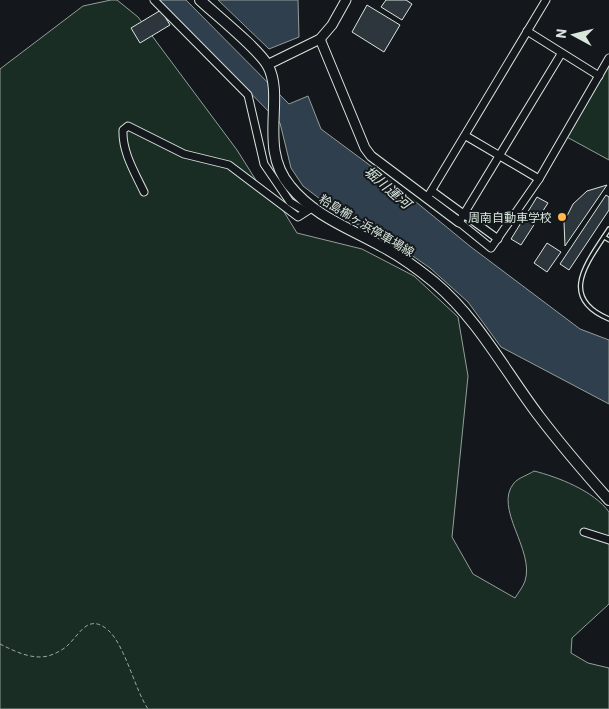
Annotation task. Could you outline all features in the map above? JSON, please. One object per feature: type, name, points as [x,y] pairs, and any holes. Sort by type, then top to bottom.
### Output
[{"type":"main road","points":[[200,0],[269,69]]},
{"type":"main road","name":"粭島櫛ヶ浜停車場線","points":[[269,69],[272,137],[275,155],[289,185],[308,209],[382,246],[435,283],[486,340],[538,415],[609,500]]},
{"type":"street","points":[[154,0],[248,95],[264,164],[290,202],[308,209]]},
{"type":"street","points":[[269,69],[320,39],[332,25],[346,0]]},
{"type":"street","points":[[430,194],[546,0]]},
{"type":"street","points":[[527,31],[599,76]]},
{"type":"street","points":[[320,39],[365,148],[371,156],[430,194],[461,218],[491,248],[539,178],[609,58]]},
{"type":"street","points":[[461,218],[561,54]]},
{"type":"street","points":[[144,192],[125,146],[123,130],[128,126],[184,154],[229,165],[298,217],[308,209]]},
{"type":"street","points":[[466,136],[539,178]]},
{"type":"street","points":[[461,218],[498,239]]},
{"type":"street","points":[[584,532],[609,540]]},
{"type":"lane","points":[[609,229],[582,273],[579,287],[588,307],[609,319]]},
{"type":"lane","points":[[604,237],[609,240]]},
{"type":"path","points":[[0,644],[31,656],[49,656],[69,645],[80,629],[86,625],[102,626],[113,637],[148,709]]},
{"type":"green space","points":[[117,0],[138,17],[237,150],[264,193],[281,207],[297,233],[362,249],[414,276],[458,317],[468,376],[452,537],[473,574],[515,598],[522,588],[527,569],[525,556],[511,517],[508,504],[509,493],[516,481],[534,471],[554,477],[585,491],[609,512],[609,604],[572,638],[571,653],[588,663],[609,668],[609,709],[0,709],[0,69],[83,6]]},
{"type":"green space","points":[[609,58],[609,160],[565,136]]},
{"type":"water","name":"堀川運河","points":[[159,0],[186,0],[289,104],[308,96],[321,129],[383,175],[471,247],[580,329],[609,340],[609,404],[501,347],[468,302],[430,268],[394,243],[345,218],[303,186],[291,168],[280,123]]},
{"type":"water","points":[[218,0],[298,0],[299,37],[269,49]]},
{"type":"building","points":[[386,0],[406,0],[412,4],[402,20],[381,7]]},
{"type":"building","points":[[367,5],[400,25],[384,52],[352,32]]},
{"type":"building","points":[[161,10],[170,25],[140,43],[131,28]]},
{"type":"building","points":[[607,185],[565,246],[564,222],[573,204],[587,191]]},
{"type":"building","points":[[606,195],[609,197],[609,210],[569,270],[560,264]]},
{"type":"building","points":[[537,197],[548,203],[521,245],[511,239]]},
{"type":"building","points":[[547,243],[561,252],[547,272],[534,263]]},
{"type":"place","name":"周南自動車学校","points":[[562,217]]}]
